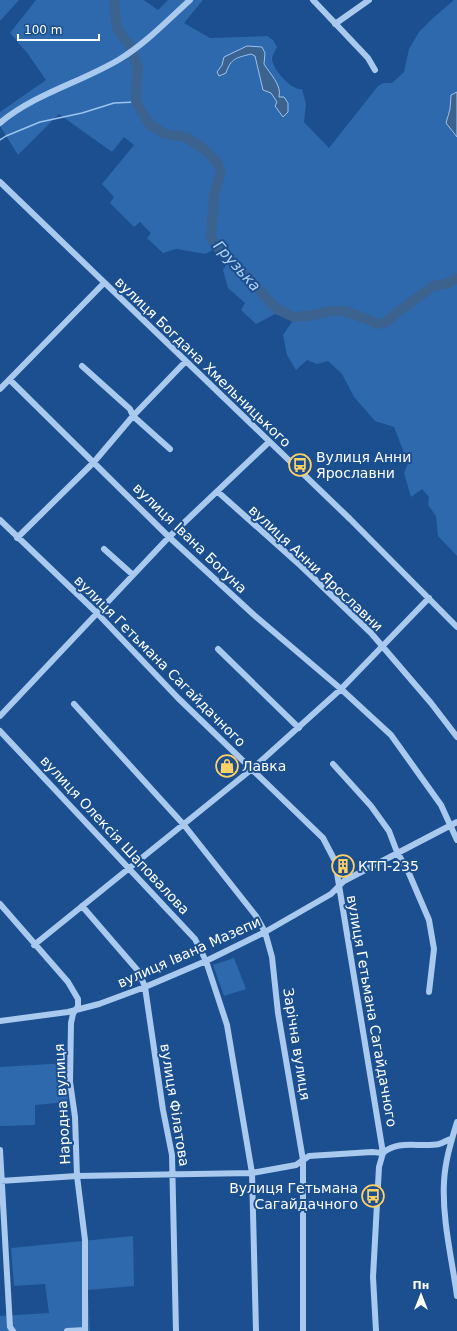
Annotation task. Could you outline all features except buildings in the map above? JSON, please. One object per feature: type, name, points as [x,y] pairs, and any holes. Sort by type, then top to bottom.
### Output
[{"type":"street","points":[[0,123],[15,110],[86,78],[121,59],[143,43],[190,0]]},
{"type":"street","points":[[313,0],[368,58],[376,70]]},
{"type":"street","points":[[335,24],[369,0]]},
{"type":"street","name":"вулиця Богдана Хмельницького","points":[[0,182],[185,362],[350,518],[457,626]]},
{"type":"street","points":[[0,389],[104,283]]},
{"type":"street","points":[[17,538],[94,462],[133,416],[185,362]]},
{"type":"street","points":[[82,366],[130,409],[133,416],[170,449]]},
{"type":"street","name":"вулиця Івана Богуна","points":[[10,380],[169,537],[254,615],[341,689],[391,735],[441,805],[457,840]]},
{"type":"street","points":[[0,716],[169,537],[269,442]]},
{"type":"street","name":"вулиця Анни Ярославни","points":[[218,492],[372,634],[431,703],[457,737]]},
{"type":"street","name":"вулиця Гетьмана Сагайдачного","points":[[0,520],[17,538],[97,613],[178,698],[323,838],[335,861],[338,887],[383,1153],[379,1167],[373,1277],[376,1331]]},
{"type":"street","points":[[104,549],[133,575]]},
{"type":"street","points":[[34,945],[127,868],[184,825],[299,728],[341,689],[429,598]]},
{"type":"street","points":[[218,648],[299,728]]},
{"type":"street","points":[[74,704],[184,825],[256,916],[265,932]]},
{"type":"street","name":"вулиця Олексія Шаповалова","points":[[0,731],[195,939],[206,961],[227,1025],[252,1173],[256,1331]]},
{"type":"street","points":[[333,764],[366,800],[389,831],[397,852],[408,871],[429,920],[434,949],[429,992]]},
{"type":"street","name":"вулиця Івана Мазепи","points":[[0,1021],[75,1011],[145,987],[206,961],[265,932],[330,894],[344,881],[450,824],[457,822]]},
{"type":"street","name":"Народна вулиця","points":[[0,904],[34,945],[68,982],[78,999],[78,1006],[71,1023],[70,1082],[75,1117],[77,1176],[84,1240],[85,1331]]},
{"type":"street","name":"вулиця Філатова","points":[[82,906],[139,972],[145,987],[174,1175],[176,1331]]},
{"type":"street","name":"Зарічна вулиця","points":[[265,932],[272,957],[278,1013],[303,1160],[303,1331]]},
{"type":"street","points":[[457,1122],[451,1138],[444,1182],[444,1200],[457,1296]]},
{"type":"street","points":[[1,1180],[77,1176],[252,1173],[296,1165],[309,1156],[372,1152],[383,1153],[391,1148],[399,1146],[440,1144],[451,1138]]},
{"type":"street","points":[[0,1150],[10,1327],[14,1331]]},
{"type":"street","points":[[67,1331],[85,1331]]},
{"type":"shaded area","points":[[0,0],[19,0],[0,21]]},
{"type":"shaded area","points":[[36,0],[144,0],[158,10],[168,0],[203,0],[184,23],[210,38],[267,36],[273,40],[277,47],[272,59],[273,64],[279,74],[288,83],[293,87],[302,89],[306,104],[304,122],[329,148],[378,86],[383,83],[392,83],[404,72],[409,49],[419,32],[454,0],[457,0],[457,92],[451,95],[450,109],[447,116],[452,132],[457,137],[457,556],[438,536],[436,516],[428,505],[429,497],[422,489],[411,497],[404,473],[409,461],[394,427],[375,421],[354,397],[342,374],[328,361],[317,364],[307,360],[296,370],[287,355],[283,335],[294,319],[277,313],[256,324],[241,310],[245,303],[228,288],[223,270],[229,261],[215,248],[206,254],[176,249],[163,253],[147,238],[151,233],[140,222],[134,227],[110,203],[114,197],[102,184],[134,145],[124,137],[112,152],[59,114],[18,155],[0,126],[0,112],[46,80],[28,54],[10,33]]},
{"type":"shaded area","points":[[247,46],[262,47],[265,53],[264,64],[279,88],[279,97],[284,97],[288,103],[288,112],[283,117],[275,106],[277,102],[271,93],[263,90],[255,56],[251,54],[235,59],[230,64],[226,73],[219,76],[217,72],[222,65],[224,57]]},
{"type":"shaded area","points":[[457,92],[457,137],[446,123],[450,109],[451,95]]},
{"type":"shaded area","points":[[234,958],[246,989],[224,996],[213,965]]},
{"type":"shaded area","points":[[66,1063],[68,1102],[35,1105],[35,1125],[0,1126],[0,1067]]},
{"type":"shaded area","points":[[133,1236],[134,1286],[88,1290],[90,1331],[0,1331],[0,1316],[49,1313],[45,1284],[14,1286],[11,1248]]},
{"type":"waterway","name":"Грузька","points":[[114,0],[117,29],[129,44],[138,68],[136,102],[150,125],[165,134],[186,137],[204,149],[217,162],[221,172],[214,194],[211,237],[220,251],[234,263],[278,310],[294,317],[314,315],[329,311],[345,311],[379,324],[387,322],[395,314],[433,286],[446,284],[457,278]]},
{"type":"waterway","points":[[0,140],[40,122],[82,113],[114,103],[136,102]]},
{"type":"place","name":"Вулиця Анни Ярославни","points":[[300,465]]},
{"type":"place","name":"Лавка","points":[[227,766]]},
{"type":"place","name":"КТП-235","points":[[343,866]]},
{"type":"place","name":"Вулиця Гетьмана Сагайдачного","points":[[373,1196]]}]
